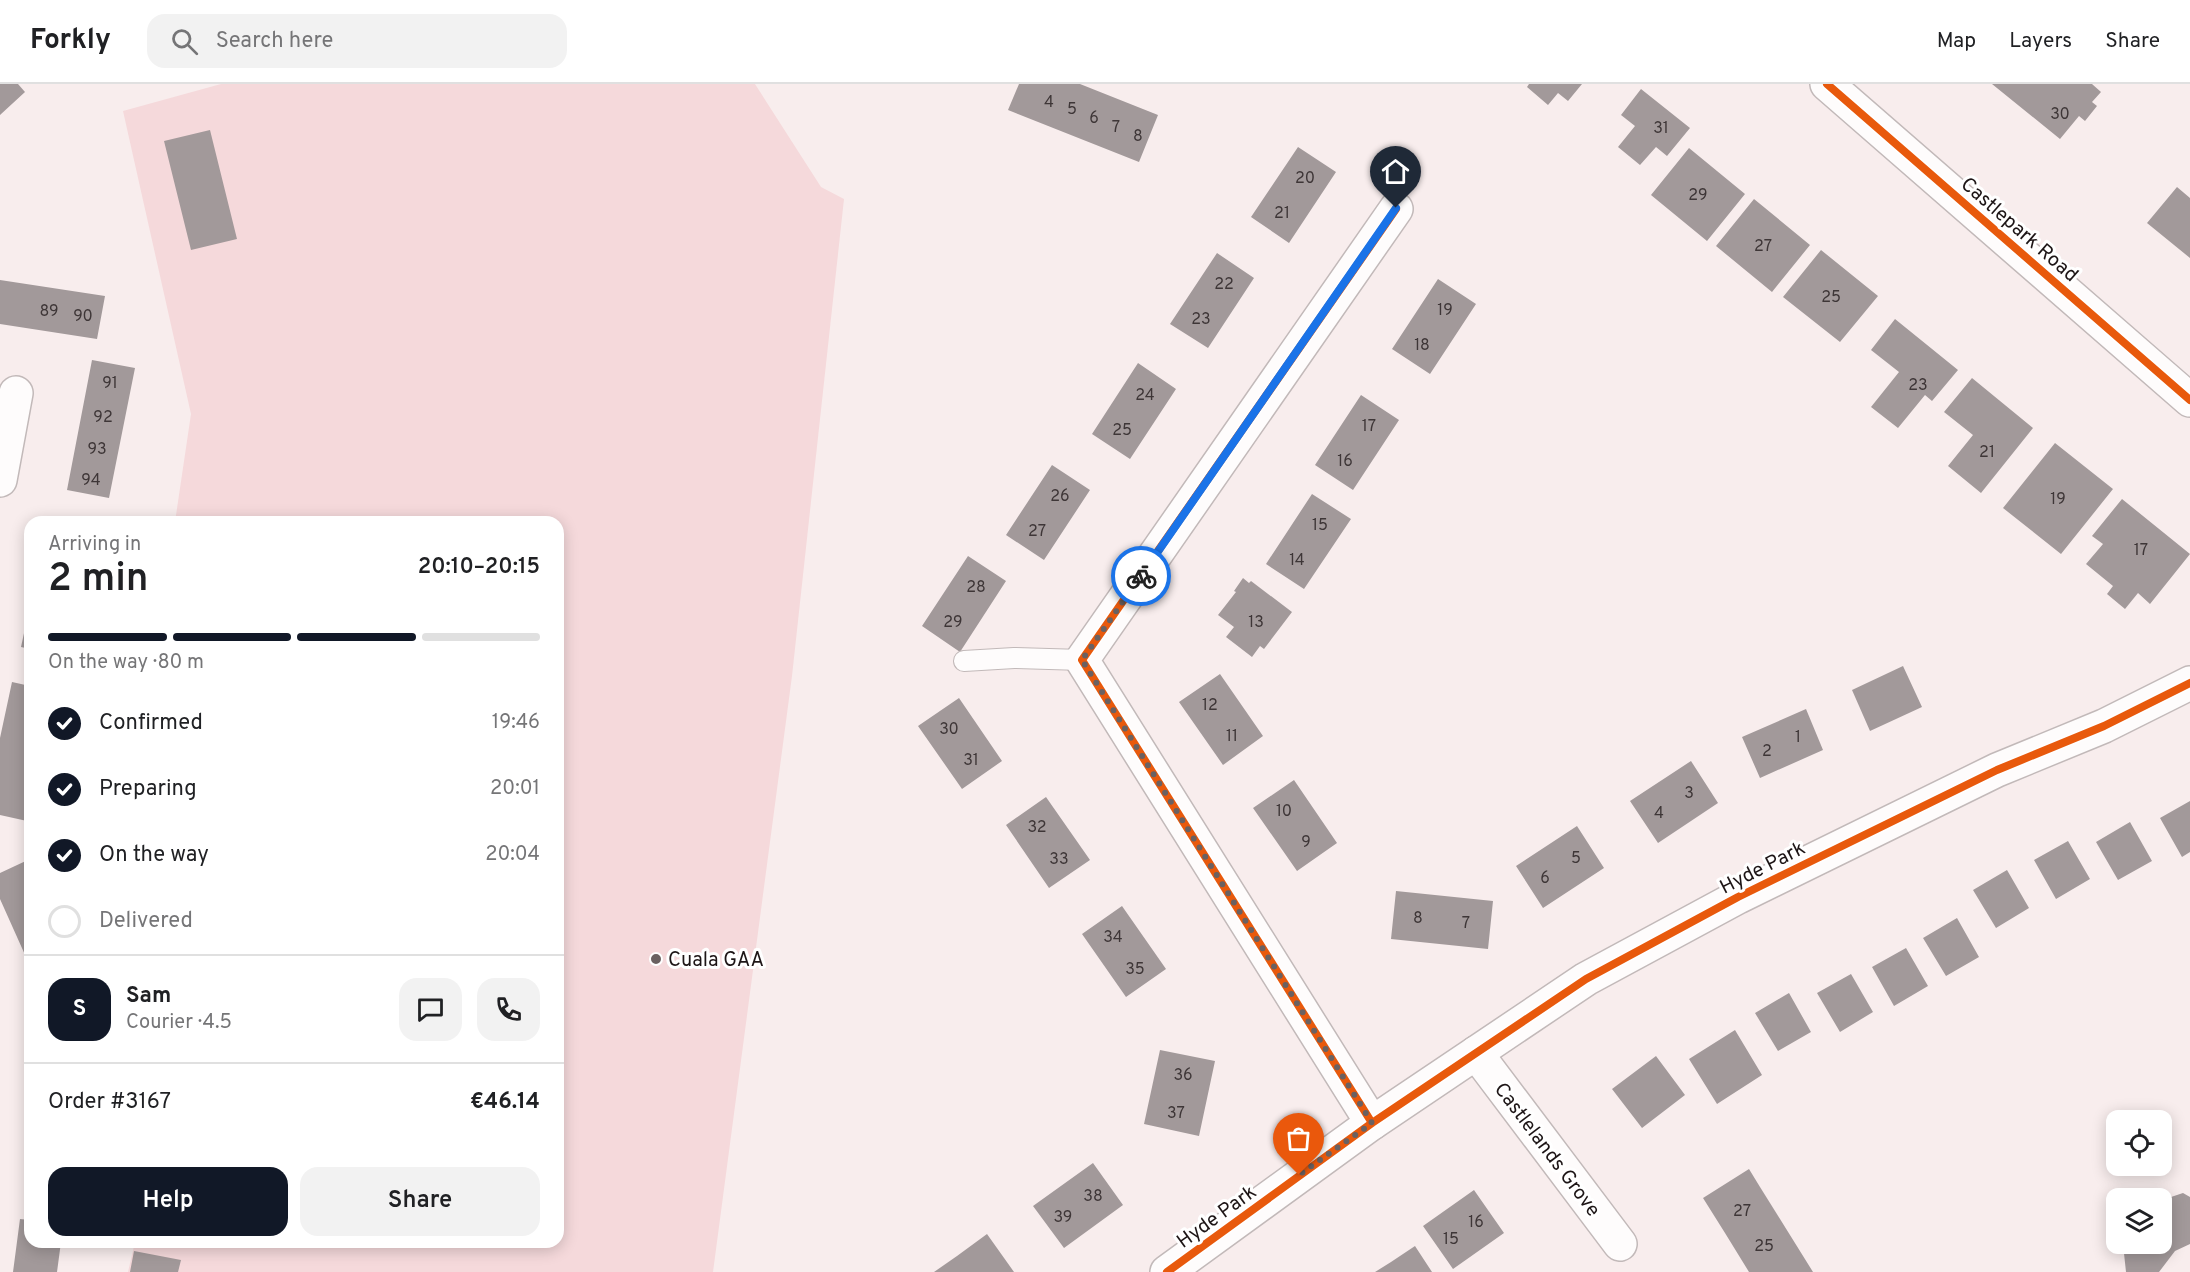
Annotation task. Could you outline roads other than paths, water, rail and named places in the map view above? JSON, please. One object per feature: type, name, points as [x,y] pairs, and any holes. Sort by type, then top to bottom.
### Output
[{"type":"street","name":"Castlepark Road","points":[[1827,84],[2190,400]]},
{"type":"street","points":[[1372,1123],[1082,660],[1396,208]]},
{"type":"street","points":[[0,480],[16,393]]},
{"type":"street","name":"Hyde Park","points":[[1167,1272],[1372,1123],[1586,979],[1738,897],[1997,770],[2104,726],[2190,683]]},
{"type":"street","name":"Castlelands Grove","points":[[1476,1053],[1620,1245]]},
{"type":"lane","points":[[964,661],[1014,658],[1082,660]]},
{"type":"place","name":"Cuala GAA","points":[[656,959]]}]
